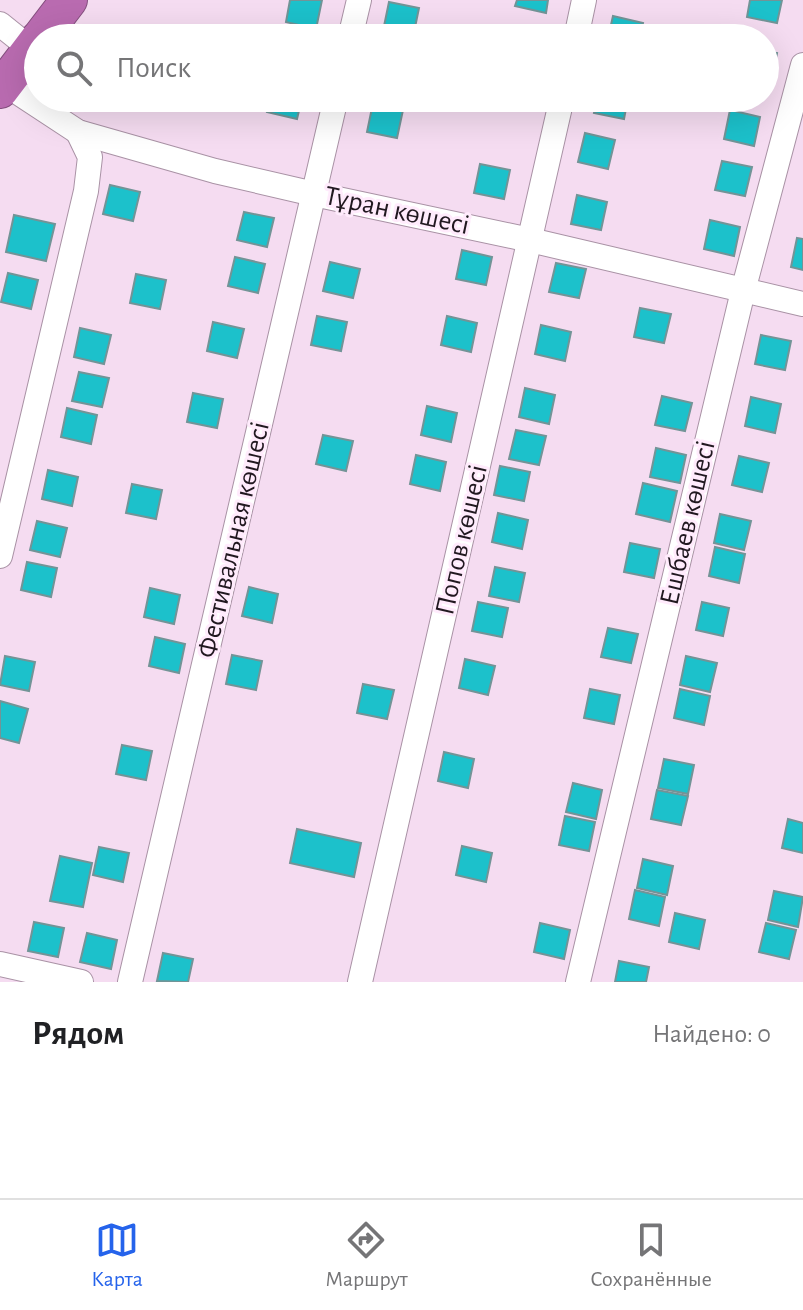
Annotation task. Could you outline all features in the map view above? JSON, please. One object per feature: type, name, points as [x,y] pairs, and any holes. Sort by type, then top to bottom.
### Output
[{"type":"highway","points":[[50,24],[69,0]]},
{"type":"highway","points":[[2,87],[24,58]]},
{"type":"street","points":[[353,24],[359,0]]},
{"type":"street","points":[[579,24],[584,0]]},
{"type":"street","points":[[0,24],[24,36]]},
{"type":"street","name":"Ешбаев көшесі","points":[[578,982],[743,291],[803,65]]},
{"type":"street","name":"Тұран көшесі","points":[[2,87],[24,100]]},
{"type":"street","name":"Тұран көшесі","points":[[44,112],[78,132],[215,171],[803,304]]},
{"type":"street","name":"Фестивальная көшесі","points":[[130,982],[333,112]]},
{"type":"street","name":"Попов көшесі","points":[[360,982],[559,112]]},
{"type":"street","points":[[0,556],[86,191],[90,157],[78,132]]},
{"type":"street","points":[[0,964],[81,982]]},
{"type":"building","points":[[290,0],[322,0],[317,24],[286,22]]},
{"type":"building","points":[[517,0],[548,0],[546,13],[515,6]]},
{"type":"building","points":[[750,0],[782,0],[777,23],[747,17]]},
{"type":"building","points":[[389,2],[419,8],[416,24],[384,24]]},
{"type":"building","points":[[613,16],[643,23],[643,24],[611,24]]},
{"type":"building","points":[[267,112],[299,112],[297,119]]},
{"type":"building","points":[[371,112],[403,112],[397,138],[367,132]]},
{"type":"building","points":[[594,112],[625,112],[624,119]]},
{"type":"building","points":[[730,112],[760,117],[754,146],[724,139]]},
{"type":"building","points":[[585,133],[615,140],[608,169],[578,162]]},
{"type":"building","points":[[722,161],[752,167],[745,196],[715,190]]},
{"type":"building","points":[[480,164],[510,170],[504,199],[474,193]]},
{"type":"building","points":[[110,185],[140,192],[133,221],[103,214]]},
{"type":"building","points":[[577,195],[607,202],[601,230],[571,224]]},
{"type":"building","points":[[244,212],[274,218],[267,247],[237,240]]},
{"type":"building","points":[[14,215],[55,224],[46,261],[6,252]]},
{"type":"building","points":[[710,220],[740,227],[734,256],[704,249]]},
{"type":"building","points":[[797,238],[803,239],[803,270],[791,267]]},
{"type":"building","points":[[462,250],[492,257],[486,285],[456,279]]},
{"type":"building","points":[[235,257],[265,264],[258,293],[228,286]]},
{"type":"building","points":[[330,262],[360,269],[353,298],[323,291]]},
{"type":"building","points":[[556,263],[586,269],[579,298],[549,292]]},
{"type":"building","points":[[8,273],[38,280],[31,309],[1,302]]},
{"type":"building","points":[[136,274],[166,280],[160,309],[130,303]]},
{"type":"building","points":[[640,308],[671,314],[664,343],[634,337]]},
{"type":"building","points":[[317,316],[347,322],[341,351],[311,345]]},
{"type":"building","points":[[447,316],[477,323],[471,352],[441,345]]},
{"type":"building","points":[[213,322],[244,329],[237,358],[207,351]]},
{"type":"building","points":[[541,325],[571,332],[565,361],[535,354]]},
{"type":"building","points":[[80,328],[111,335],[104,364],[74,357]]},
{"type":"building","points":[[761,335],[791,341],[785,370],[755,364]]},
{"type":"building","points":[[79,372],[109,378],[102,407],[72,401]]},
{"type":"building","points":[[525,388],[555,395],[549,424],[519,417]]},
{"type":"building","points":[[193,393],[223,399],[217,428],[187,422]]},
{"type":"building","points":[[662,396],[692,403],[685,431],[655,425]]},
{"type":"building","points":[[751,397],[781,404],[775,433],[745,426]]},
{"type":"building","points":[[427,406],[457,413],[451,442],[421,435]]},
{"type":"building","points":[[67,408],[97,415],[91,444],[61,437]]},
{"type":"building","points":[[516,430],[546,436],[539,465],[509,459]]},
{"type":"building","points":[[323,435],[353,441],[346,471],[316,464]]},
{"type":"building","points":[[656,448],[686,455],[680,483],[650,477]]},
{"type":"building","points":[[416,455],[446,462],[440,491],[410,484]]},
{"type":"building","points":[[739,456],[769,463],[762,492],[732,485]]},
{"type":"building","points":[[500,466],[530,472],[524,501],[494,495]]},
{"type":"building","points":[[48,470],[78,477],[72,506],[42,499]]},
{"type":"building","points":[[643,483],[677,491],[670,522],[636,514]]},
{"type":"building","points":[[132,484],[162,490],[156,519],[126,513]]},
{"type":"building","points":[[498,513],[528,520],[522,549],[492,542]]},
{"type":"building","points":[[720,514],[751,521],[744,550],[714,543]]},
{"type":"building","points":[[37,521],[67,528],[60,557],[30,550]]},
{"type":"building","points":[[630,543],[660,549],[654,578],[624,572]]},
{"type":"building","points":[[715,547],[745,554],[739,583],[709,576]]},
{"type":"building","points":[[27,562],[57,568],[51,597],[21,590]]},
{"type":"building","points":[[495,567],[525,573],[519,602],[489,596]]},
{"type":"building","points":[[249,587],[278,594],[272,623],[242,616]]},
{"type":"building","points":[[150,588],[180,595],[174,624],[144,617]]},
{"type":"building","points":[[478,602],[508,608],[502,637],[472,631]]},
{"type":"building","points":[[702,602],[729,608],[723,636],[696,630]]},
{"type":"building","points":[[608,628],[638,634],[631,663],[601,657]]},
{"type":"building","points":[[155,637],[185,644],[179,673],[149,666]]},
{"type":"building","points":[[232,655],[262,661],[256,690],[226,684]]},
{"type":"building","points":[[5,656],[35,662],[29,691],[0,685]]},
{"type":"building","points":[[686,656],[717,663],[710,692],[680,685]]},
{"type":"building","points":[[465,659],[495,666],[488,695],[459,688]]},
{"type":"building","points":[[363,684],[394,690],[387,719],[357,713]]},
{"type":"building","points":[[590,689],[620,695],[614,724],[584,718]]},
{"type":"building","points":[[680,689],[710,696],[704,725],[674,718]]},
{"type":"building","points":[[0,701],[28,709],[19,743],[0,738]]},
{"type":"building","points":[[122,745],[152,751],[146,780],[116,774]]},
{"type":"building","points":[[444,752],[474,759],[468,788],[438,781]]},
{"type":"building","points":[[664,759],[694,765],[688,794],[658,788]]},
{"type":"building","points":[[573,783],[602,790],[596,819],[566,812]]},
{"type":"building","points":[[657,790],[688,796],[681,825],[651,819]]},
{"type":"building","points":[[565,816],[595,822],[589,851],[559,845]]},
{"type":"building","points":[[788,819],[803,823],[803,853],[782,848]]},
{"type":"building","points":[[297,829],[361,843],[354,877],[290,863]]},
{"type":"building","points":[[462,846],[492,853],[486,882],[456,875]]},
{"type":"building","points":[[99,847],[129,853],[123,882],[93,875]]},
{"type":"building","points":[[60,856],[92,863],[83,907],[50,901]]},
{"type":"building","points":[[643,859],[673,866],[667,895],[637,888]]},
{"type":"building","points":[[635,890],[665,897],[659,926],[629,919]]},
{"type":"building","points":[[774,891],[803,897],[798,927],[768,920]]},
{"type":"building","points":[[675,913],[705,920],[699,949],[669,942]]},
{"type":"building","points":[[34,922],[64,928],[58,957],[28,951]]},
{"type":"building","points":[[540,923],[570,930],[564,959],[534,952]]},
{"type":"building","points":[[766,923],[796,930],[789,959],[759,952]]},
{"type":"building","points":[[87,933],[117,940],[111,969],[80,962]]},
{"type":"building","points":[[163,953],[193,959],[188,982],[157,981]]},
{"type":"building","points":[[619,961],[649,967],[646,982],[615,982]]}]
